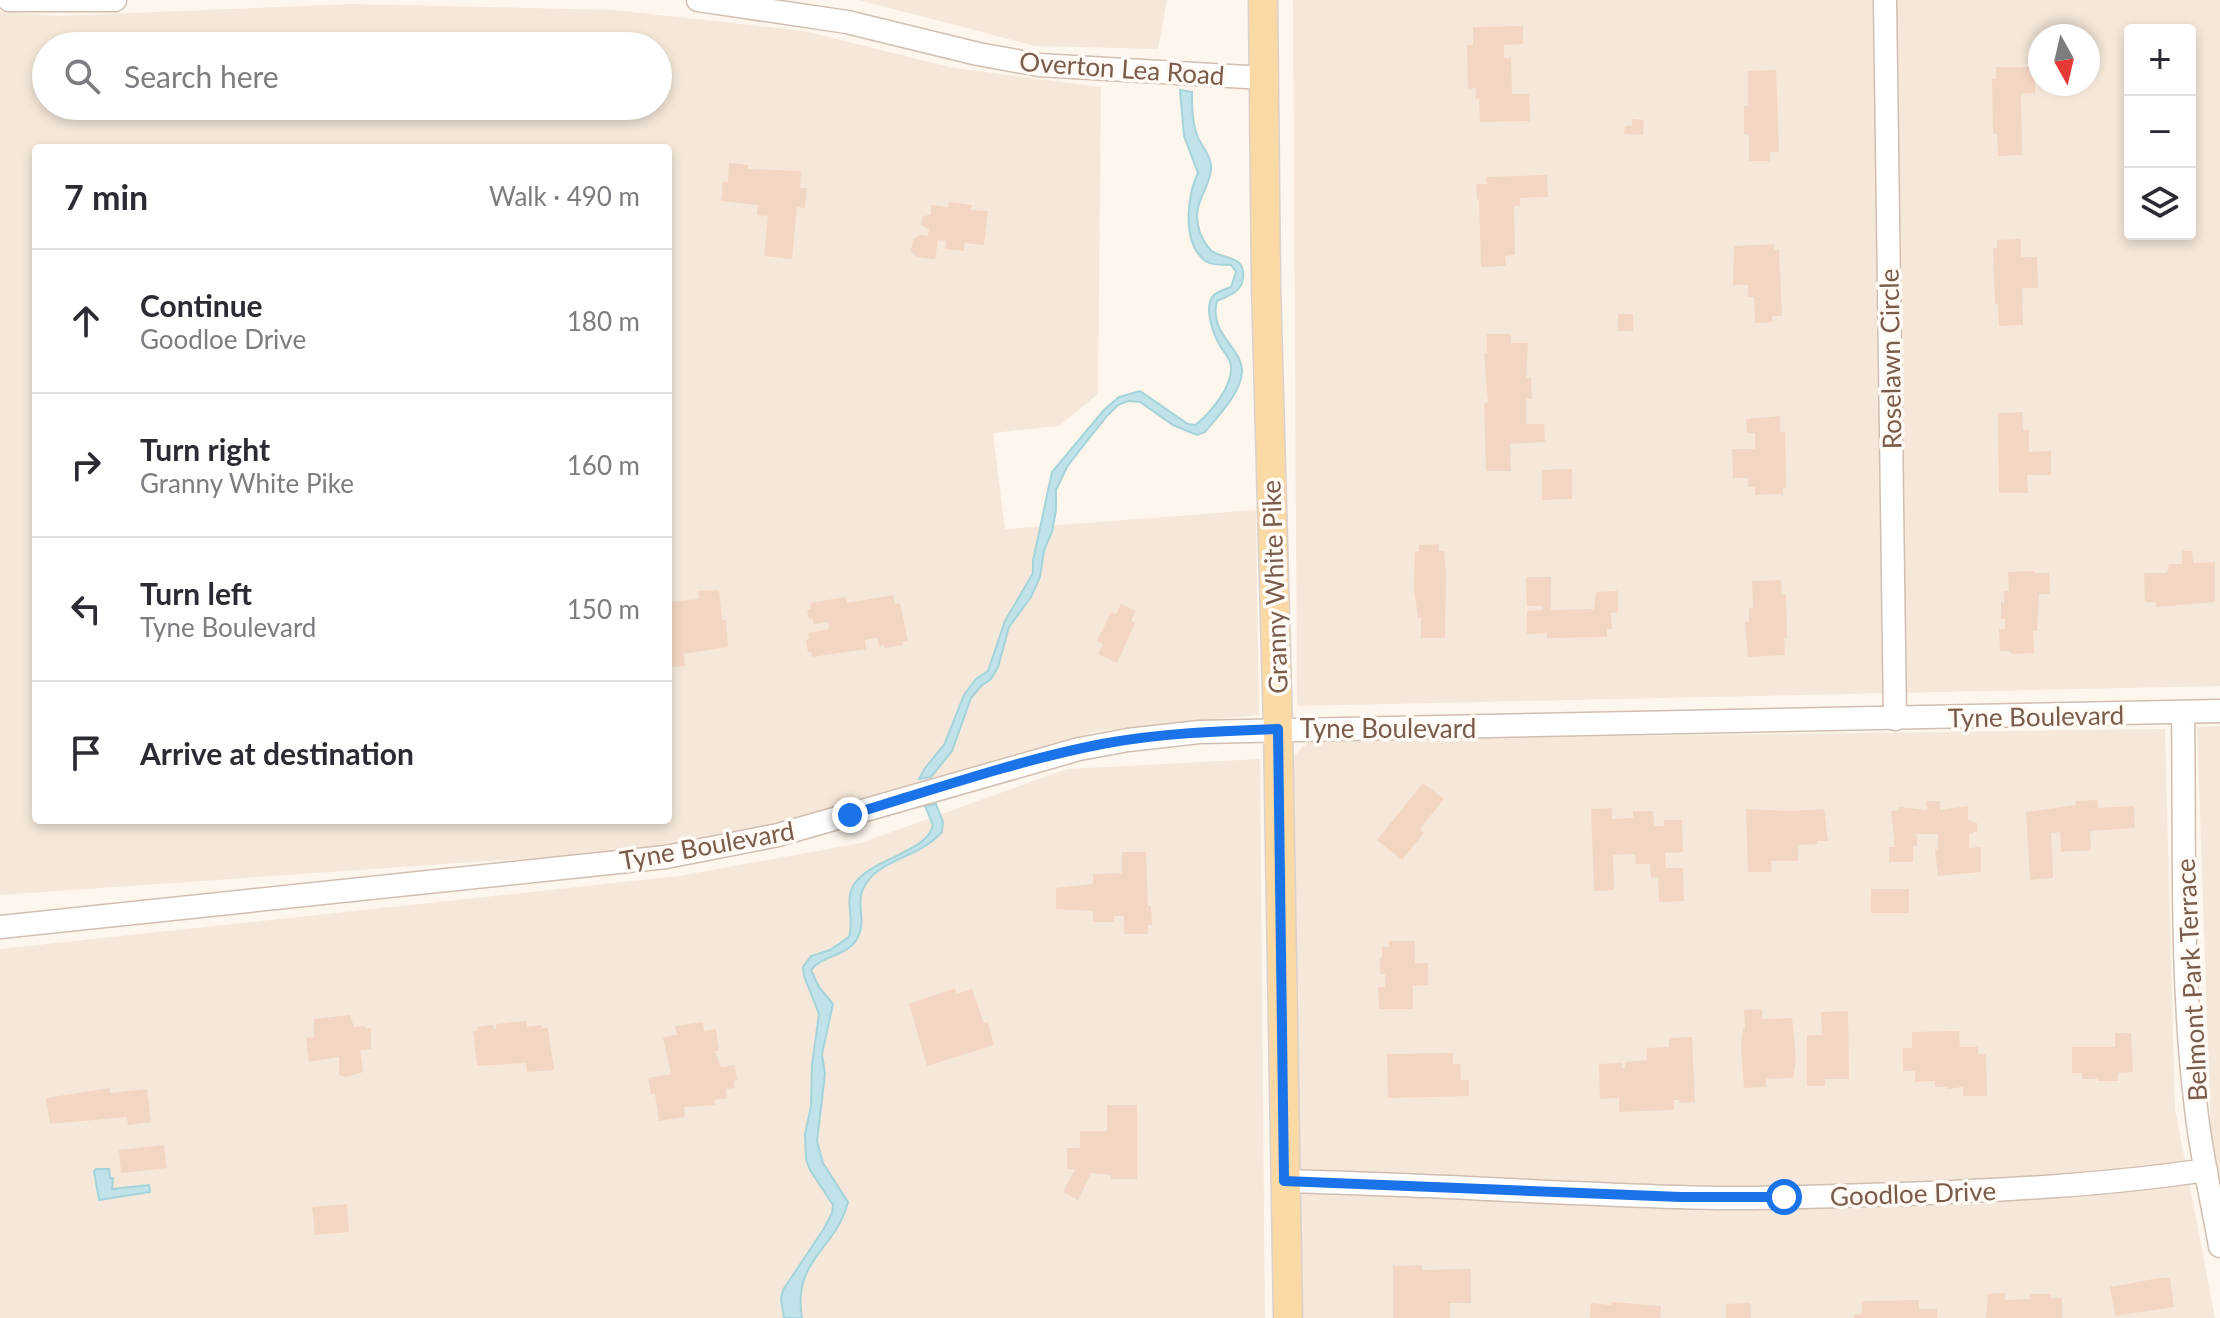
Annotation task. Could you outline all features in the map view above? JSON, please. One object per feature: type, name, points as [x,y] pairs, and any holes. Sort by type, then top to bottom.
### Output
[{"type":"main road","name":"Granny White Pike","points":[[1263,0],[1288,1318]]},
{"type":"street","points":[[9,0],[115,0]]},
{"type":"street","name":"Overton Lea Road","points":[[698,0],[822,18],[1009,61],[1063,68],[1264,78]]},
{"type":"street","name":"Roselawn Circle","points":[[1885,0],[1895,719]]},
{"type":"street","name":"Tyne Boulevard","points":[[0,927],[666,857],[778,835],[955,783],[1100,745],[1199,732],[2220,711]]},
{"type":"street","name":"Belmont Park Terrace","points":[[2183,712],[2187,981],[2196,1108],[2220,1246]]},
{"type":"street","name":"Goodloe Drive","points":[[1284,1181],[1681,1197],[1784,1197],[2038,1189],[2099,1185],[2206,1170]]},
{"type":"shaded area","points":[[859,0],[1167,0],[1158,49],[1035,46]]},
{"type":"shaded area","points":[[1293,0],[2220,0],[2220,686],[1297,706]]},
{"type":"shaded area","points":[[352,4],[614,10],[804,31],[954,68],[1101,87],[1098,394],[1059,426],[993,433],[1005,529],[1256,510],[1259,715],[1098,731],[790,823],[647,850],[0,895],[0,11],[56,16]]},
{"type":"shaded area","points":[[2220,726],[2220,1189],[2211,1133],[2197,727]]},
{"type":"shaded area","points":[[2165,729],[2175,1109],[2215,1318],[1303,1318],[1286,780],[1294,756],[1310,740]]},
{"type":"shaded area","points":[[1260,759],[1265,1318],[0,1318],[0,949],[679,876],[861,843],[1067,769]]},
{"type":"water","points":[[1180,90],[1192,92],[1195,130],[1211,164],[1210,177],[1197,213],[1200,233],[1210,250],[1235,260],[1243,271],[1240,287],[1217,301],[1216,313],[1221,332],[1241,363],[1241,380],[1222,412],[1205,432],[1197,435],[1173,425],[1140,402],[1128,401],[1118,405],[1107,416],[1067,467],[1056,490],[1052,532],[1044,550],[1040,577],[1031,597],[1009,627],[998,667],[991,679],[971,698],[952,751],[931,777],[919,779],[944,745],[964,695],[976,679],[988,671],[1005,621],[1033,573],[1052,472],[1104,410],[1119,397],[1140,391],[1188,424],[1195,425],[1214,407],[1228,382],[1230,363],[1214,333],[1209,306],[1214,295],[1231,287],[1236,272],[1231,265],[1207,262],[1193,244],[1189,206],[1198,173],[1184,136]]},
{"type":"water","points":[[936,804],[943,822],[942,832],[925,846],[873,875],[860,900],[861,923],[857,939],[847,949],[821,961],[811,970],[819,987],[833,1004],[822,1054],[825,1074],[817,1141],[823,1163],[848,1202],[842,1218],[803,1282],[802,1318],[784,1318],[783,1290],[823,1230],[833,1205],[806,1159],[805,1134],[811,1106],[812,1065],[819,1014],[803,967],[811,956],[830,950],[849,937],[849,903],[855,883],[874,867],[921,842],[933,825],[925,806]]},
{"type":"water","points":[[96,1169],[109,1169],[110,1178],[113,1178],[112,1189],[149,1185],[150,1192],[99,1200]]},
{"type":"building","points":[[1523,26],[1523,44],[1504,45],[1504,58],[1511,58],[1512,94],[1529,94],[1530,121],[1480,122],[1476,88],[1468,89],[1467,45],[1473,45],[1473,27]]},
{"type":"building","points":[[1996,67],[2028,67],[2028,94],[2021,94],[2022,155],[1998,156],[1997,134],[1993,134],[1992,79],[1996,79]]},
{"type":"building","points":[[1776,70],[1779,152],[1770,152],[1770,161],[1749,161],[1749,135],[1744,134],[1748,71]]},
{"type":"building","points":[[1632,119],[1644,120],[1643,135],[1624,134],[1625,126],[1632,126]]},
{"type":"building","points":[[729,163],[748,165],[748,169],[801,171],[800,188],[807,188],[805,208],[797,207],[792,259],[764,256],[768,216],[757,215],[758,205],[721,201],[723,182],[728,182]]},
{"type":"building","points":[[1547,175],[1548,197],[1520,198],[1520,206],[1514,206],[1515,255],[1505,256],[1506,266],[1481,267],[1476,184],[1487,184],[1486,177]]},
{"type":"building","points":[[949,202],[972,205],[971,210],[988,211],[984,245],[965,243],[964,251],[945,249],[946,241],[938,240],[935,259],[917,257],[911,251],[913,240],[919,235],[928,236],[929,229],[921,225],[922,217],[931,214],[931,205],[948,207]]},
{"type":"building","points":[[2021,239],[2021,257],[2037,257],[2038,288],[2022,288],[2023,325],[1999,326],[1993,248],[1997,248],[1997,240]]},
{"type":"building","points":[[1774,244],[1774,250],[1779,250],[1782,316],[1772,316],[1772,322],[1755,323],[1754,297],[1748,297],[1748,285],[1733,285],[1734,246]]},
{"type":"building","points":[[1618,314],[1633,314],[1633,331],[1618,331]]},
{"type":"building","points":[[1487,334],[1511,334],[1511,343],[1528,343],[1526,378],[1531,378],[1532,399],[1526,399],[1526,424],[1544,424],[1545,442],[1510,444],[1511,471],[1486,471],[1484,403],[1488,402],[1484,353],[1487,353]]},
{"type":"building","points":[[2022,412],[2023,430],[2029,430],[2029,452],[2051,451],[2051,475],[2027,475],[2028,493],[1999,493],[1998,413]]},
{"type":"building","points":[[1780,416],[1780,432],[1785,432],[1786,488],[1783,488],[1783,494],[1755,495],[1755,487],[1748,487],[1748,478],[1733,478],[1732,449],[1755,449],[1755,433],[1747,433],[1746,419]]},
{"type":"building","points":[[1572,469],[1572,499],[1542,500],[1542,470]]},
{"type":"building","points":[[1439,544],[1439,551],[1444,551],[1446,572],[1445,638],[1421,638],[1421,618],[1418,618],[1414,588],[1415,552],[1419,551],[1419,545]]},
{"type":"building","points":[[2182,551],[2192,551],[2193,563],[2215,562],[2215,602],[2156,607],[2156,602],[2145,602],[2144,573],[2167,573],[2169,564],[2182,564]]},
{"type":"building","points":[[2008,572],[2049,573],[2050,594],[2039,594],[2037,631],[2033,631],[2034,653],[2000,651],[1999,629],[2005,629],[2005,619],[2001,619],[2001,602],[2004,603],[2004,591],[2009,591]]},
{"type":"building","points":[[1526,577],[1551,577],[1551,610],[1594,609],[1596,592],[1618,591],[1618,612],[1611,613],[1612,629],[1607,629],[1607,637],[1547,638],[1547,633],[1527,634],[1527,611],[1543,610],[1543,606],[1527,606]]},
{"type":"building","points":[[1781,580],[1782,595],[1786,594],[1785,655],[1748,657],[1745,622],[1749,622],[1749,608],[1753,608],[1752,581]]},
{"type":"building","points":[[719,590],[728,647],[684,654],[685,666],[672,667],[672,602],[699,599],[698,591]]},
{"type":"building","points":[[893,595],[895,604],[900,603],[908,641],[902,642],[903,645],[885,648],[884,645],[879,646],[878,638],[865,640],[866,649],[812,657],[808,652],[808,633],[829,629],[828,622],[814,624],[812,618],[809,619],[807,610],[811,609],[810,603],[846,597],[847,603]]},
{"type":"building","points":[[1121,604],[1136,611],[1131,621],[1135,623],[1117,663],[1098,654],[1103,644],[1097,641],[1111,612],[1116,614]]},
{"type":"building","points":[[1423,783],[1444,799],[1420,829],[1424,833],[1402,860],[1377,840]]},
{"type":"building","points":[[2097,800],[2098,808],[2134,806],[2135,828],[2090,831],[2091,850],[2061,852],[2060,832],[2051,833],[2053,878],[2030,880],[2026,812],[2076,805],[2075,801]]},
{"type":"building","points":[[1926,801],[1940,801],[1940,810],[1968,806],[1968,820],[1977,823],[1977,831],[1969,834],[1969,848],[1981,847],[1981,872],[1938,876],[1935,849],[1938,849],[1938,834],[1913,834],[1917,836],[1917,846],[1913,846],[1913,862],[1889,862],[1889,847],[1895,847],[1891,811],[1899,810],[1899,807],[1927,810]]},
{"type":"building","points":[[1612,808],[1612,819],[1633,818],[1633,811],[1653,811],[1654,826],[1664,826],[1664,820],[1682,820],[1683,852],[1665,853],[1666,868],[1683,868],[1684,901],[1659,902],[1658,877],[1651,878],[1650,864],[1636,864],[1635,854],[1613,855],[1614,890],[1594,891],[1591,809]]},
{"type":"building","points":[[1746,809],[1824,809],[1828,841],[1798,845],[1798,861],[1771,861],[1772,872],[1748,872]]},
{"type":"building","points":[[1122,852],[1146,852],[1148,906],[1151,906],[1152,925],[1148,925],[1148,934],[1124,934],[1124,916],[1114,916],[1114,922],[1093,922],[1093,911],[1056,909],[1056,888],[1093,884],[1093,874],[1122,873]]},
{"type":"building","points":[[1871,889],[1909,889],[1909,913],[1871,913]]},
{"type":"building","points":[[1389,941],[1415,941],[1415,963],[1428,963],[1428,985],[1413,986],[1413,1009],[1379,1009],[1378,987],[1385,987],[1385,974],[1380,974],[1380,958],[1382,947],[1389,947]]},
{"type":"building","points":[[955,988],[956,994],[972,989],[984,1023],[988,1022],[994,1045],[927,1066],[909,1004]]},
{"type":"building","points":[[1762,1009],[1762,1019],[1792,1018],[1796,1059],[1793,1078],[1766,1079],[1766,1087],[1744,1088],[1741,1046],[1745,1029],[1744,1010]]},
{"type":"building","points":[[1848,1011],[1849,1079],[1825,1079],[1825,1086],[1807,1086],[1807,1035],[1822,1035],[1821,1012]]},
{"type":"building","points":[[350,1015],[354,1027],[371,1028],[371,1049],[360,1050],[363,1072],[346,1077],[339,1075],[339,1057],[309,1062],[306,1038],[314,1037],[314,1019]]},
{"type":"building","points":[[527,1021],[527,1027],[542,1025],[542,1028],[548,1028],[554,1070],[527,1072],[526,1063],[477,1066],[473,1031],[478,1031],[477,1027],[493,1025],[494,1030],[496,1024]]},
{"type":"building","points":[[703,1022],[704,1031],[716,1029],[719,1051],[715,1051],[721,1067],[735,1065],[735,1088],[726,1089],[727,1098],[714,1100],[715,1105],[684,1107],[685,1117],[659,1121],[655,1094],[651,1094],[648,1078],[671,1074],[663,1037],[677,1035],[675,1026]]},
{"type":"building","points":[[1959,1031],[1960,1047],[1978,1047],[1978,1054],[1986,1054],[1987,1096],[1963,1096],[1963,1087],[1935,1087],[1935,1081],[1915,1082],[1915,1071],[1903,1071],[1903,1048],[1912,1048],[1912,1032]]},
{"type":"building","points":[[2115,1033],[2131,1033],[2133,1072],[2118,1073],[2118,1081],[2082,1079],[2082,1073],[2072,1073],[2072,1047],[2115,1047]]},
{"type":"building","points":[[1692,1037],[1695,1102],[1680,1103],[1674,1100],[1674,1110],[1619,1112],[1619,1098],[1600,1099],[1599,1064],[1622,1063],[1622,1068],[1625,1068],[1625,1062],[1647,1060],[1647,1048],[1669,1047],[1669,1038]]},
{"type":"building","points":[[1453,1053],[1453,1064],[1460,1064],[1461,1080],[1469,1080],[1469,1096],[1388,1098],[1387,1054]]},
{"type":"building","points":[[110,1088],[110,1093],[147,1089],[151,1122],[128,1125],[127,1117],[50,1124],[46,1098]]},
{"type":"building","points":[[1107,1105],[1137,1105],[1137,1179],[1111,1179],[1111,1175],[1091,1173],[1078,1200],[1063,1192],[1075,1169],[1067,1169],[1067,1148],[1080,1148],[1080,1131],[1107,1131]]},
{"type":"building","points":[[164,1145],[167,1168],[121,1173],[119,1150]]},
{"type":"building","points":[[347,1204],[349,1232],[315,1235],[312,1207]]},
{"type":"building","points":[[1422,1265],[1422,1270],[1471,1269],[1471,1303],[1450,1303],[1450,1318],[1393,1318],[1393,1266]]},
{"type":"building","points":[[2170,1278],[2174,1307],[2115,1316],[2110,1287]]},
{"type":"building","points":[[2005,1293],[2005,1300],[2030,1299],[2030,1294],[2051,1294],[2051,1298],[2062,1298],[2062,1318],[1986,1318],[1988,1294]]},
{"type":"building","points":[[1919,1300],[1919,1309],[1937,1309],[1937,1318],[1854,1318],[1854,1315],[1862,1314],[1862,1301]]},
{"type":"building","points":[[1612,1302],[1661,1306],[1660,1318],[1590,1318],[1591,1303],[1611,1305]]},
{"type":"building","points":[[1750,1303],[1751,1318],[1726,1318],[1726,1304]]},
{"type":"route","points":[[850,815],[1079,749],[1199,732],[1278,729],[1284,1181],[1681,1197],[1784,1197]]}]
